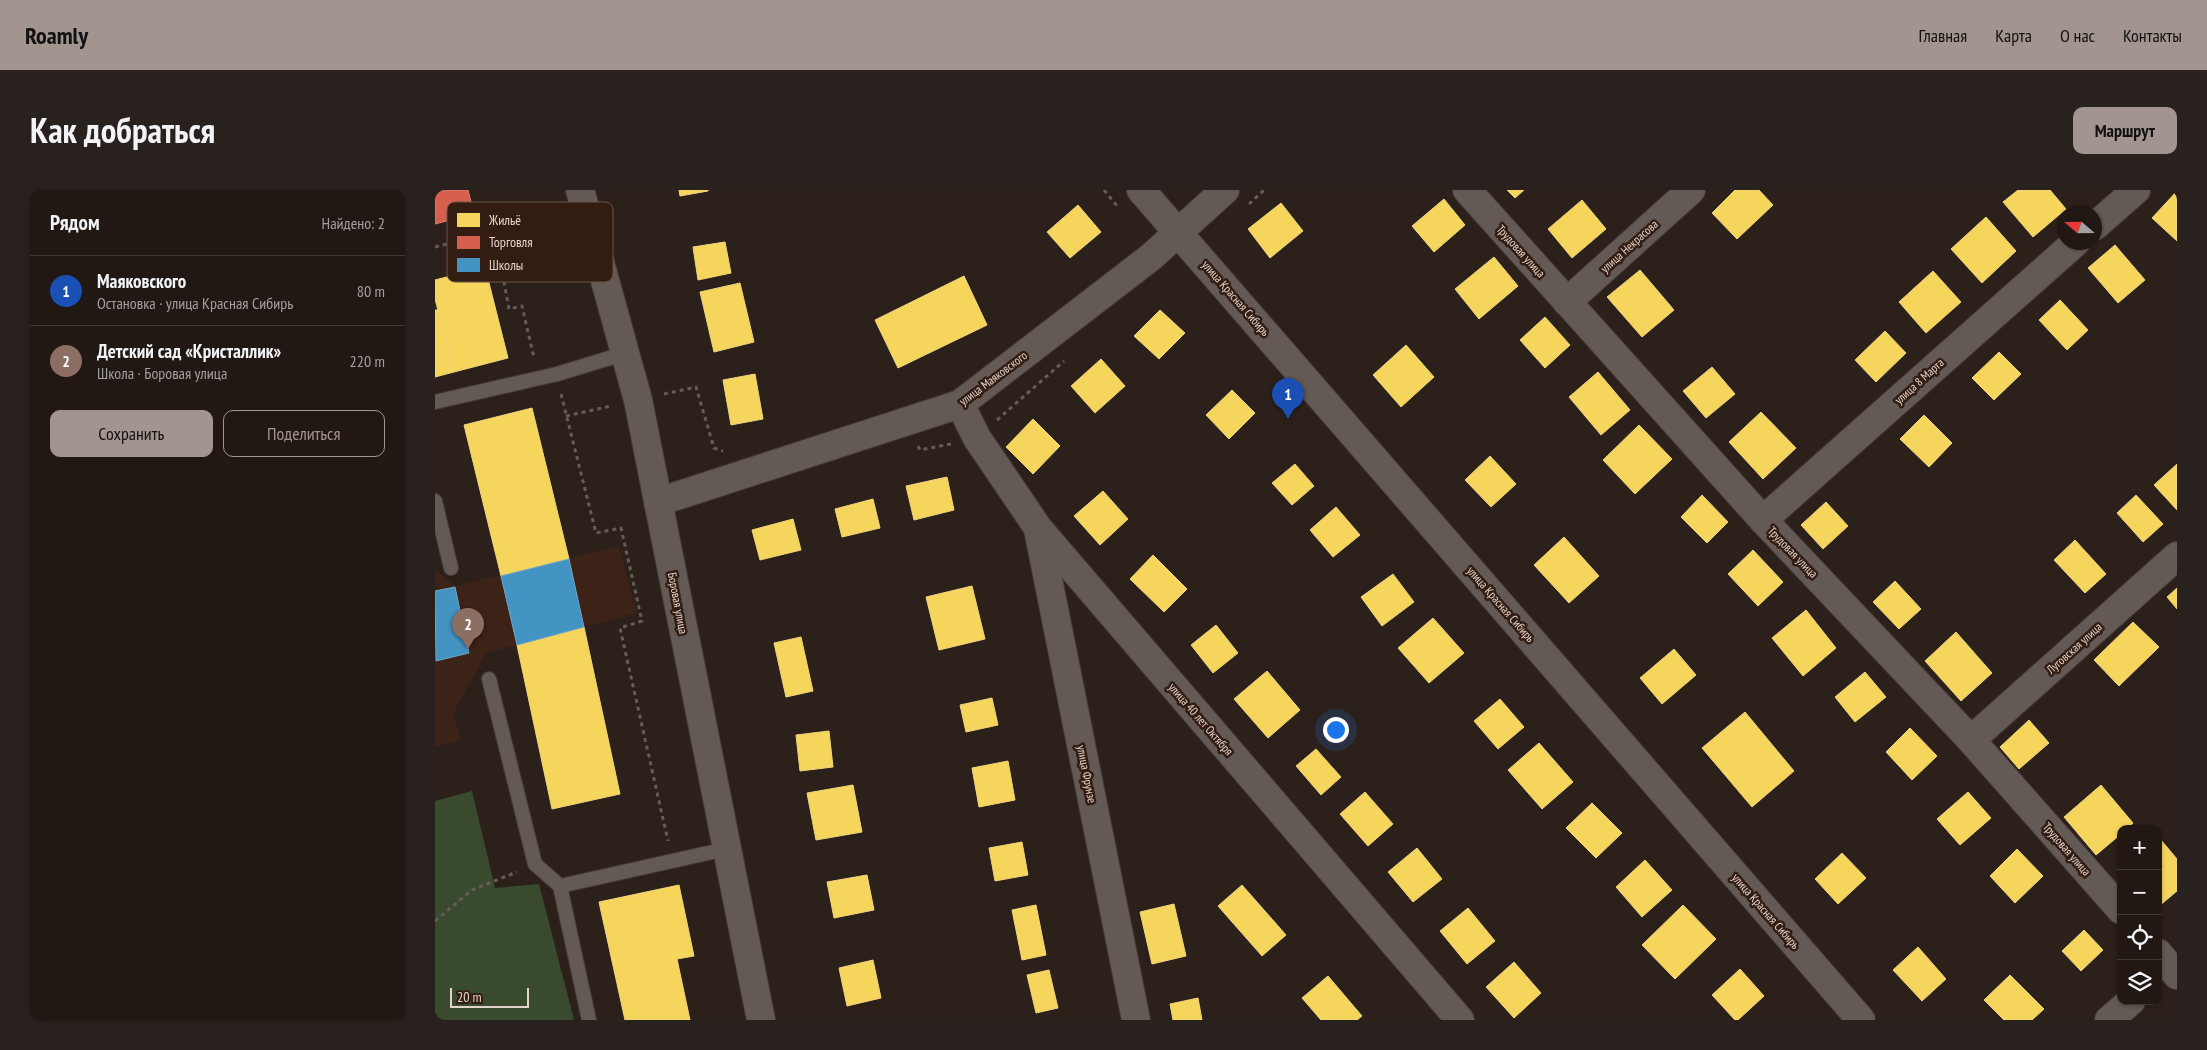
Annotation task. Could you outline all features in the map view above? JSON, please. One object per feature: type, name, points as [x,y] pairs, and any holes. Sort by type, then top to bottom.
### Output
[{"type":"street","name":"улица Красная Сибирь","points":[[1141,190],[1861,1020]]},
{"type":"street","name":"улица Маяковского","points":[[658,502],[960,404],[1151,256],[1225,190]]},
{"type":"street","name":"Трудовая улица","points":[[1467,190],[1763,520],[1971,740],[2117,905]]},
{"type":"street","name":"улица Некрасова","points":[[1567,302],[1691,190]]},
{"type":"street","points":[[2102,220],[2136,190]]},
{"type":"street","name":"улица 8 Марта","points":[[1763,520],[2067,250]]},
{"type":"street","name":"Боровая улица","points":[[606,282],[637,400],[761,1020]]},
{"type":"street","name":"улица 40 лет Октября","points":[[960,404],[977,438],[1038,528],[1460,1020]]},
{"type":"street","name":"улица Фрунзе","points":[[1038,528],[1136,1020]]},
{"type":"street","name":"Луговская улица","points":[[1971,740],[2177,556]]},
{"type":"street","points":[[2109,1020],[2126,1005]]},
{"type":"lane","points":[[435,402],[557,374],[626,353]]},
{"type":"lane","points":[[435,500],[451,568]]},
{"type":"lane","points":[[489,679],[535,864],[560,886],[589,1020]]},
{"type":"lane","points":[[560,886],[726,849]]},
{"type":"path","points":[[1104,190],[1121,210]]},
{"type":"path","points":[[504,282],[509,309],[522,306],[538,378]]},
{"type":"path","points":[[557,374],[596,533],[621,528],[642,621],[619,628],[672,861]]},
{"type":"path","points":[[566,416],[696,387],[714,448],[731,454]]},
{"type":"path","points":[[435,921],[472,890],[535,864]]},
{"type":"shaded area","points":[[619,546],[637,613],[486,653],[453,714],[462,740],[435,747],[435,569],[455,586]]},
{"type":"green space","points":[[472,791],[495,888],[539,884],[574,1020],[435,1020],[435,801]]},
{"type":"building: Жильё","points":[[679,190],[708,190],[708,191],[680,196]]},
{"type":"building: Жильё","points":[[1507,190],[1524,190],[1515,198]]},
{"type":"building: Жильё","points":[[1735,190],[1759,190],[1773,205],[1737,239],[1712,213]]},
{"type":"building: Жильё","points":[[2018,190],[2050,190],[2063,205],[2057,205],[2057,217],[2033,237],[2003,202]]},
{"type":"building: Жильё","points":[[2177,191],[2177,241],[2152,218]]},
{"type":"building: Жильё","points":[[1444,199],[1465,225],[1434,252],[1412,226]]},
{"type":"building: Жильё","points":[[1582,200],[1606,229],[1572,258],[1548,229]]},
{"type":"building: Жильё","points":[[1281,203],[1303,231],[1270,258],[1248,229]]},
{"type":"building: Жильё","points":[[1078,205],[1101,232],[1070,258],[1047,232]]},
{"type":"building: Жильё","points":[[1986,217],[2016,251],[1982,283],[1951,249]]},
{"type":"building: Жильё","points":[[725,242],[731,273],[698,280],[693,247]]},
{"type":"building: Жильё","points":[[2115,245],[2145,280],[2118,303],[2088,268]]},
{"type":"building: Жильё","points":[[1494,257],[1518,286],[1479,319],[1455,289]]},
{"type":"building: Жильё","points":[[1640,270],[1674,310],[1642,337],[1607,297]]},
{"type":"building: Жильё","points":[[1933,271],[1961,302],[1926,333],[1899,302]]},
{"type":"building: Жильё","points":[[964,276],[987,325],[898,368],[875,320]]},
{"type":"building: Жильё","points":[[447,277],[447,282],[489,282],[508,358],[454,372],[435,299],[435,280]]},
{"type":"building: Жильё","points":[[740,283],[754,342],[714,352],[700,292]]},
{"type":"building: Жильё","points":[[2060,300],[2088,330],[2067,350],[2039,320]]},
{"type":"building: Жильё","points":[[435,310],[438,310],[454,372],[435,377]]},
{"type":"building: Жильё","points":[[1160,310],[1185,333],[1159,359],[1134,336]]},
{"type":"building: Жильё","points":[[1545,317],[1570,345],[1545,368],[1520,340]]},
{"type":"building: Жильё","points":[[1885,331],[1906,353],[1876,382],[1855,360]]},
{"type":"building: Жильё","points":[[1406,345],[1434,377],[1401,407],[1373,375]]},
{"type":"building: Жильё","points":[[1999,352],[2021,374],[1994,400],[1972,378]]},
{"type":"building: Жильё","points":[[1101,359],[1125,386],[1095,413],[1071,386]]},
{"type":"building: Жильё","points":[[1712,367],[1735,394],[1706,418],[1683,391]]},
{"type":"building: Жильё","points":[[1598,372],[1630,410],[1601,435],[1569,397]]},
{"type":"building: Жильё","points":[[755,374],[763,419],[731,425],[723,380]]},
{"type":"building: Жильё","points":[[1232,390],[1255,413],[1229,439],[1206,415]]},
{"type":"building: Жильё","points":[[532,408],[569,559],[501,576],[464,425]]},
{"type":"building: Жильё","points":[[1761,412],[1796,448],[1763,479],[1729,442]]},
{"type":"building: Жильё","points":[[1924,415],[1952,443],[1929,467],[1900,439]]},
{"type":"building: Жильё","points":[[1033,419],[1060,446],[1033,474],[1006,447]]},
{"type":"building: Жильё","points":[[1639,425],[1672,459],[1635,494],[1603,460]]},
{"type":"building: Жильё","points":[[1490,456],[1516,484],[1491,507],[1465,480]]},
{"type":"building: Жильё","points":[[1295,464],[1314,486],[1292,505],[1272,483]]},
{"type":"building: Жильё","points":[[2177,464],[2177,510],[2154,485]]},
{"type":"building: Жильё","points":[[947,477],[954,510],[914,520],[906,486]]},
{"type":"building: Жильё","points":[[1103,491],[1128,519],[1100,545],[1074,516]]},
{"type":"building: Жильё","points":[[1702,495],[1728,522],[1707,543],[1681,517]]},
{"type":"building: Жильё","points":[[2136,495],[2163,524],[2143,542],[2117,513]]},
{"type":"building: Жильё","points":[[873,499],[880,528],[842,537],[835,509]]},
{"type":"building: Жильё","points":[[1826,502],[1848,526],[1823,549],[1801,525]]},
{"type":"building: Жильё","points":[[1336,507],[1360,535],[1333,557],[1310,530]]},
{"type":"building: Жильё","points":[[793,519],[801,550],[760,560],[752,530]]},
{"type":"building: Жильё","points":[[1564,537],[1599,576],[1569,603],[1534,565]]},
{"type":"building: Жильё","points":[[2075,540],[2106,574],[2085,593],[2054,560]]},
{"type":"building: Жильё","points":[[1753,550],[1783,582],[1758,606],[1728,574]]},
{"type":"building: Жильё","points":[[1153,555],[1187,589],[1164,612],[1130,579]]},
{"type":"building: Жильё","points":[[1393,574],[1414,602],[1382,626],[1361,597]]},
{"type":"building: Жильё","points":[[1895,581],[1921,609],[1899,629],[1873,602]]},
{"type":"building: Жильё","points":[[972,586],[985,639],[939,650],[926,597]]},
{"type":"building: Жильё","points":[[2177,588],[2177,609],[2167,597]]},
{"type":"building: Жильё","points":[[1806,610],[1836,648],[1803,676],[1772,638]]},
{"type":"building: Жильё","points":[[1433,618],[1464,653],[1429,683],[1398,648]]},
{"type":"building: Жильё","points":[[2133,622],[2159,647],[2119,686],[2094,660]]},
{"type":"building: Жильё","points":[[1216,625],[1238,653],[1213,673],[1191,645]]},
{"type":"building: Жильё","points":[[584,627],[620,794],[552,809],[517,645]]},
{"type":"building: Жильё","points":[[1956,632],[1992,673],[1961,701],[1925,661]]},
{"type":"building: Жильё","points":[[801,637],[813,691],[786,697],[774,643]]},
{"type":"building: Жильё","points":[[1674,649],[1696,675],[1662,704],[1640,678]]},
{"type":"building: Жильё","points":[[1267,671],[1300,710],[1268,738],[1234,699]]},
{"type":"building: Жильё","points":[[1865,672],[1886,697],[1855,722],[1835,697]]},
{"type":"building: Жильё","points":[[992,698],[998,725],[966,732],[960,705]]},
{"type":"building: Жильё","points":[[1500,699],[1524,727],[1498,749],[1474,721]]},
{"type":"building: Жильё","points":[[1745,712],[1794,771],[1752,807],[1702,748]]},
{"type":"building: Жильё","points":[[2029,720],[2049,743],[2019,769],[2000,747]]},
{"type":"building: Жильё","points":[[1910,728],[1937,756],[1912,780],[1886,752]]},
{"type":"building: Жильё","points":[[829,731],[833,767],[800,771],[796,735]]},
{"type":"building: Жильё","points":[[1539,743],[1573,782],[1542,809],[1508,770]]},
{"type":"building: Жильё","points":[[1316,749],[1341,777],[1321,795],[1296,766]]},
{"type":"building: Жильё","points":[[1008,761],[1015,800],[979,807],[972,768]]},
{"type":"building: Жильё","points":[[853,785],[862,832],[816,840],[807,793]]},
{"type":"building: Жильё","points":[[2101,785],[2133,823],[2131,825],[2117,825],[2117,837],[2096,855],[2064,817]]},
{"type":"building: Жильё","points":[[1365,792],[1393,824],[1368,846],[1340,814]]},
{"type":"building: Жильё","points":[[1968,792],[1991,818],[1960,845],[1937,819]]},
{"type":"building: Жильё","points":[[1592,803],[1622,833],[1596,858],[1566,828]]},
{"type":"building: Жильё","points":[[2162,841],[2177,859],[2177,891],[2162,904]]},
{"type":"building: Жильё","points":[[1022,842],[1028,875],[995,881],[989,848]]},
{"type":"building: Жильё","points":[[1417,848],[1442,879],[1413,902],[1388,872]]},
{"type":"building: Жильё","points":[[2017,849],[2043,876],[2015,903],[1990,876]]},
{"type":"building: Жильё","points":[[1842,853],[1866,878],[1838,904],[1815,879]]},
{"type":"building: Жильё","points":[[1645,860],[1672,890],[1642,917],[1616,887]]},
{"type":"building: Жильё","points":[[867,875],[874,910],[834,918],[827,882]]},
{"type":"building: Жильё","points":[[679,885],[694,956],[677,959],[690,1020],[625,1020],[599,902]]},
{"type":"building: Жильё","points":[[1242,885],[1286,935],[1262,956],[1218,906]]},
{"type":"building: Жильё","points":[[1174,904],[1186,956],[1152,964],[1140,912]]},
{"type":"building: Жильё","points":[[1036,905],[1046,955],[1022,960],[1012,910]]},
{"type":"building: Жильё","points":[[1683,905],[1716,939],[1675,979],[1642,945]]},
{"type":"building: Жильё","points":[[1468,908],[1495,941],[1467,964],[1440,931]]},
{"type":"building: Жильё","points":[[2084,930],[2103,950],[2081,971],[2062,951]]},
{"type":"building: Жильё","points":[[1918,947],[1946,979],[1922,1001],[1893,970]]},
{"type":"building: Жильё","points":[[873,960],[881,998],[847,1006],[839,968]]},
{"type":"building: Жильё","points":[[1514,962],[1541,993],[1514,1018],[1486,987]]},
{"type":"building: Жильё","points":[[1740,969],[1764,996],[1738,1020],[1735,1020],[1712,995]]},
{"type":"building: Жильё","points":[[1049,970],[1058,1008],[1036,1013],[1027,975]]},
{"type":"building: Жильё","points":[[2010,975],[2044,1009],[2032,1020],[2004,1020],[1984,1000]]},
{"type":"building: Жильё","points":[[1328,976],[1362,1016],[1357,1020],[1321,1020],[1302,998]]},
{"type":"building: Жильё","points":[[1198,998],[1202,1020],[1173,1020],[1170,1004]]},
{"type":"building: Торговля","points":[[435,190],[468,190],[471,202],[447,202],[447,221],[435,224]]},
{"type":"building: Школы","points":[[569,559],[584,627],[517,645],[501,576]]},
{"type":"building: Школы","points":[[455,587],[469,653],[436,661],[435,591]]},
{"type":"place","name":"Маяковского","points":[[1288,419]]},
{"type":"place","name":"Детский сад «Кристаллик»","points":[[468,649]]}]
